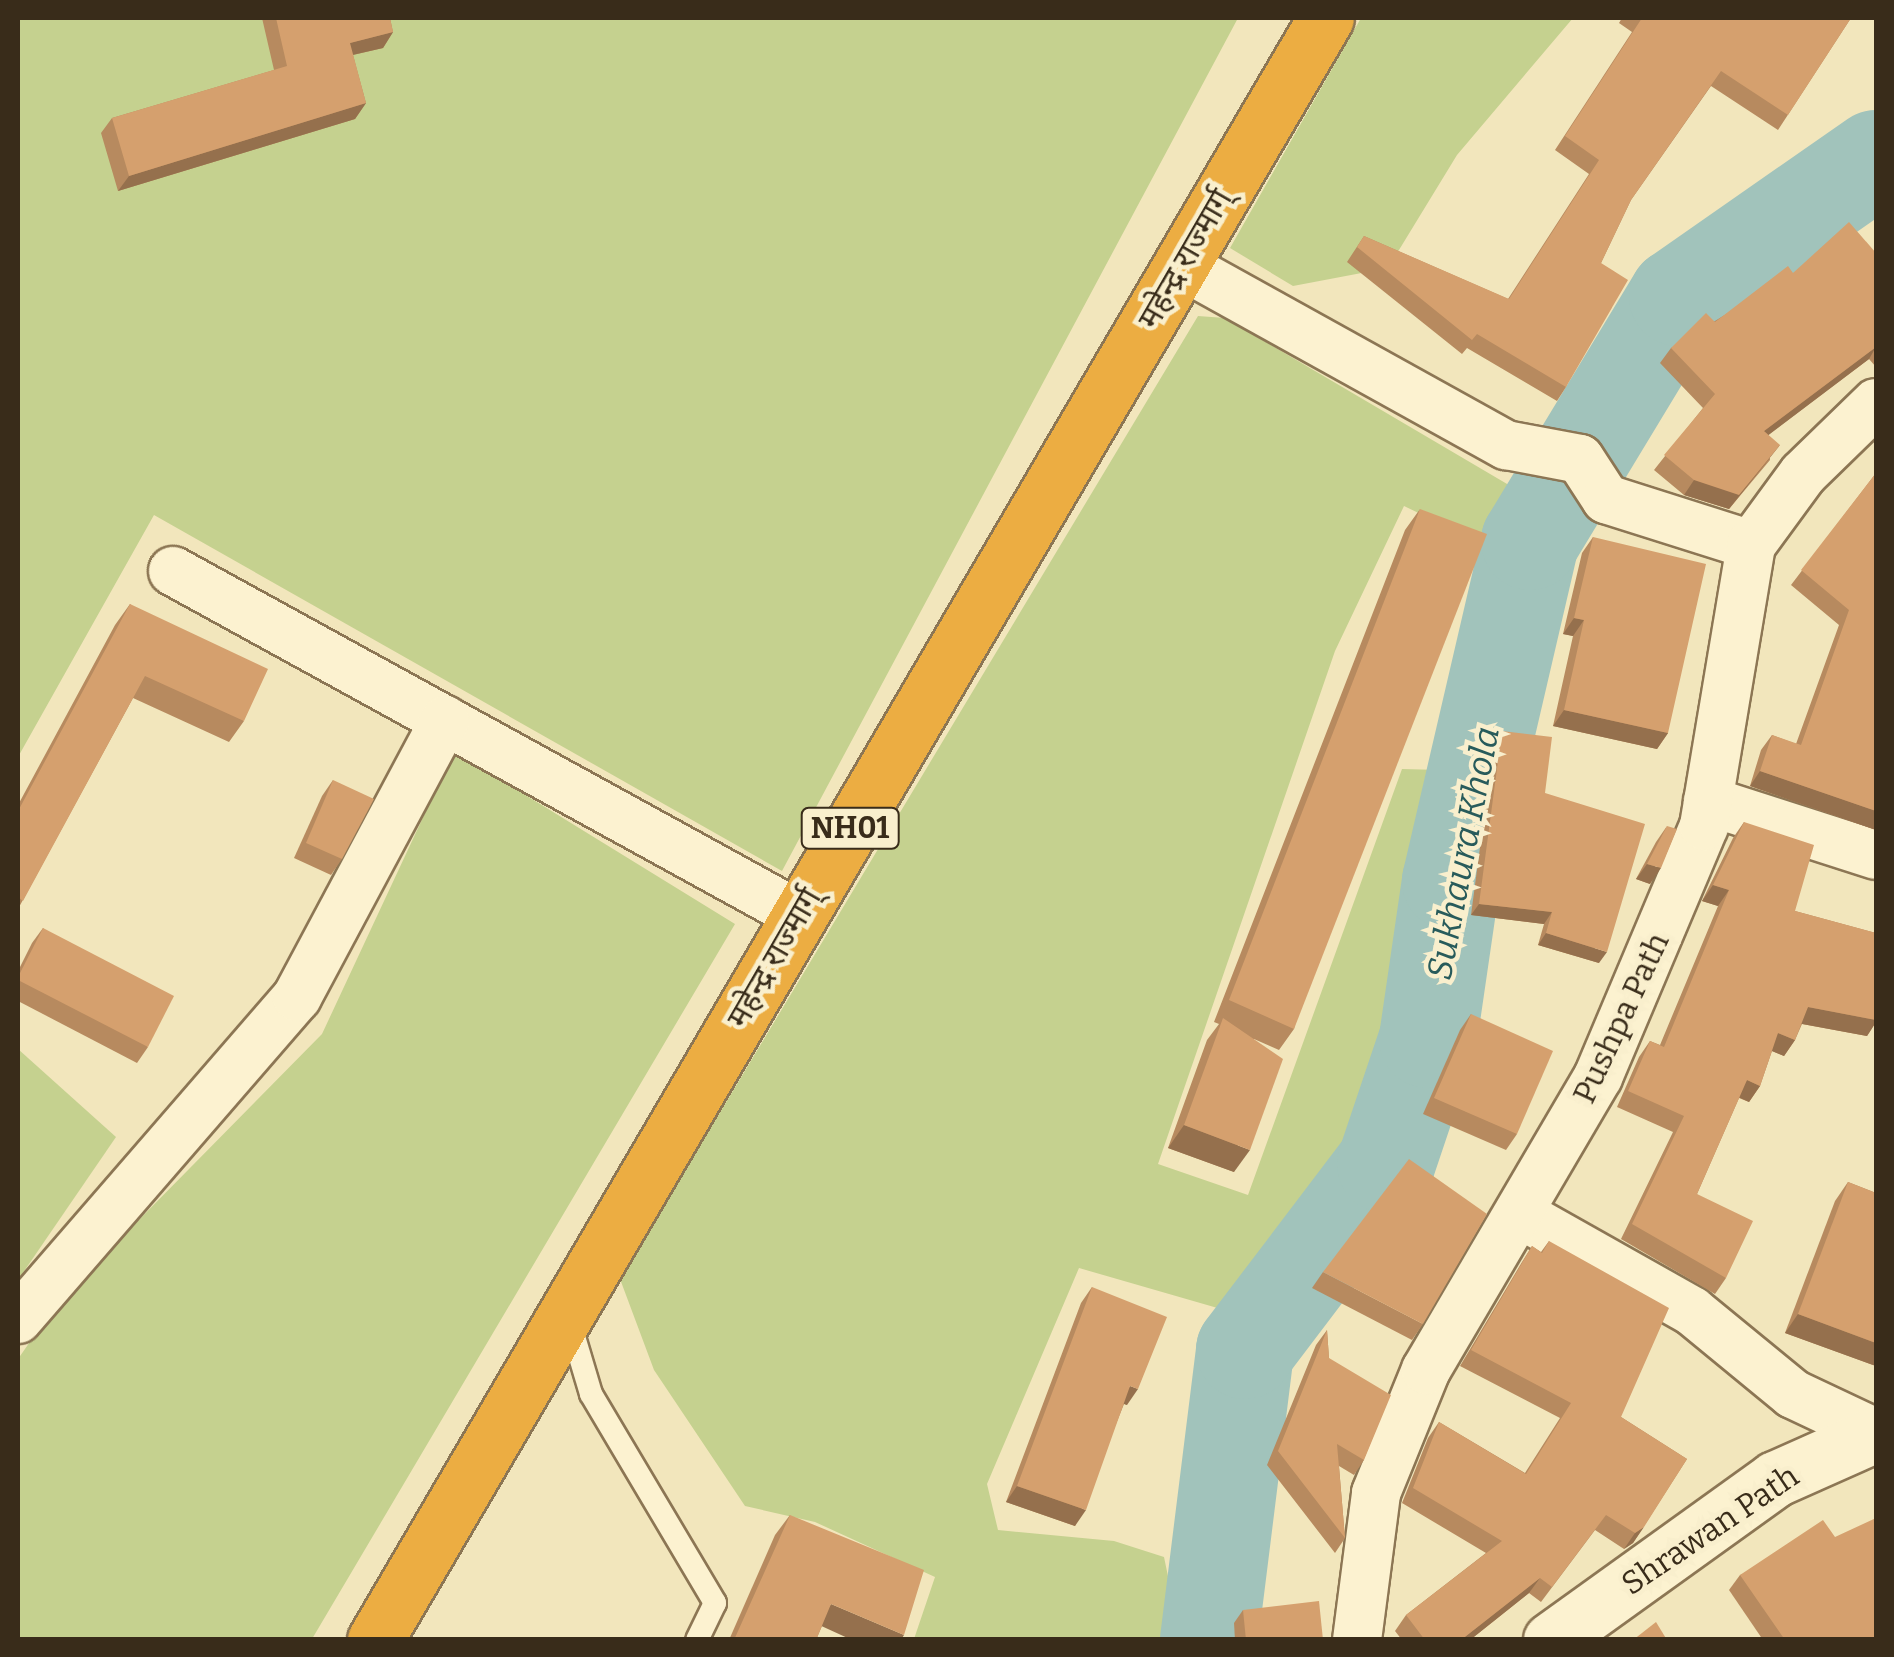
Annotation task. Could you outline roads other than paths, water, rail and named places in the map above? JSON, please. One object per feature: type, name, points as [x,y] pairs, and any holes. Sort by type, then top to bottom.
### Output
[{"type":"highway","name":"महेन्द्र राज्मार्ग्","points":[[376,1640],[1326,18]]},
{"type":"street","points":[[1181,265],[1506,444],[1580,459],[1606,498],[1750,545],[1870,420]]},
{"type":"street","name":"Pushpa Path","points":[[1357,1640],[1376,1493],[1426,1370],[1520,1214],[1638,988],[1708,801],[1750,545]]},
{"type":"street","points":[[173,571],[799,915]]},
{"type":"street","points":[[18,1319],[297,998],[445,720]]},
{"type":"street","points":[[1708,801],[1876,854]]},
{"type":"street","points":[[1520,1214],[1692,1311],[1793,1394],[1876,1434]]},
{"type":"street","name":"Shrawan Path","points":[[1551,1640],[1775,1479],[1876,1434]]},
{"type":"lane","points":[[567,1314],[591,1394],[715,1603],[696,1640]]},
{"type":"waterway","name":"Sukhaura Khola","points":[[1209,1640],[1245,1350],[1386,1164],[1428,1039],[1451,881],[1530,541],[1678,297],[1876,159]]}]
